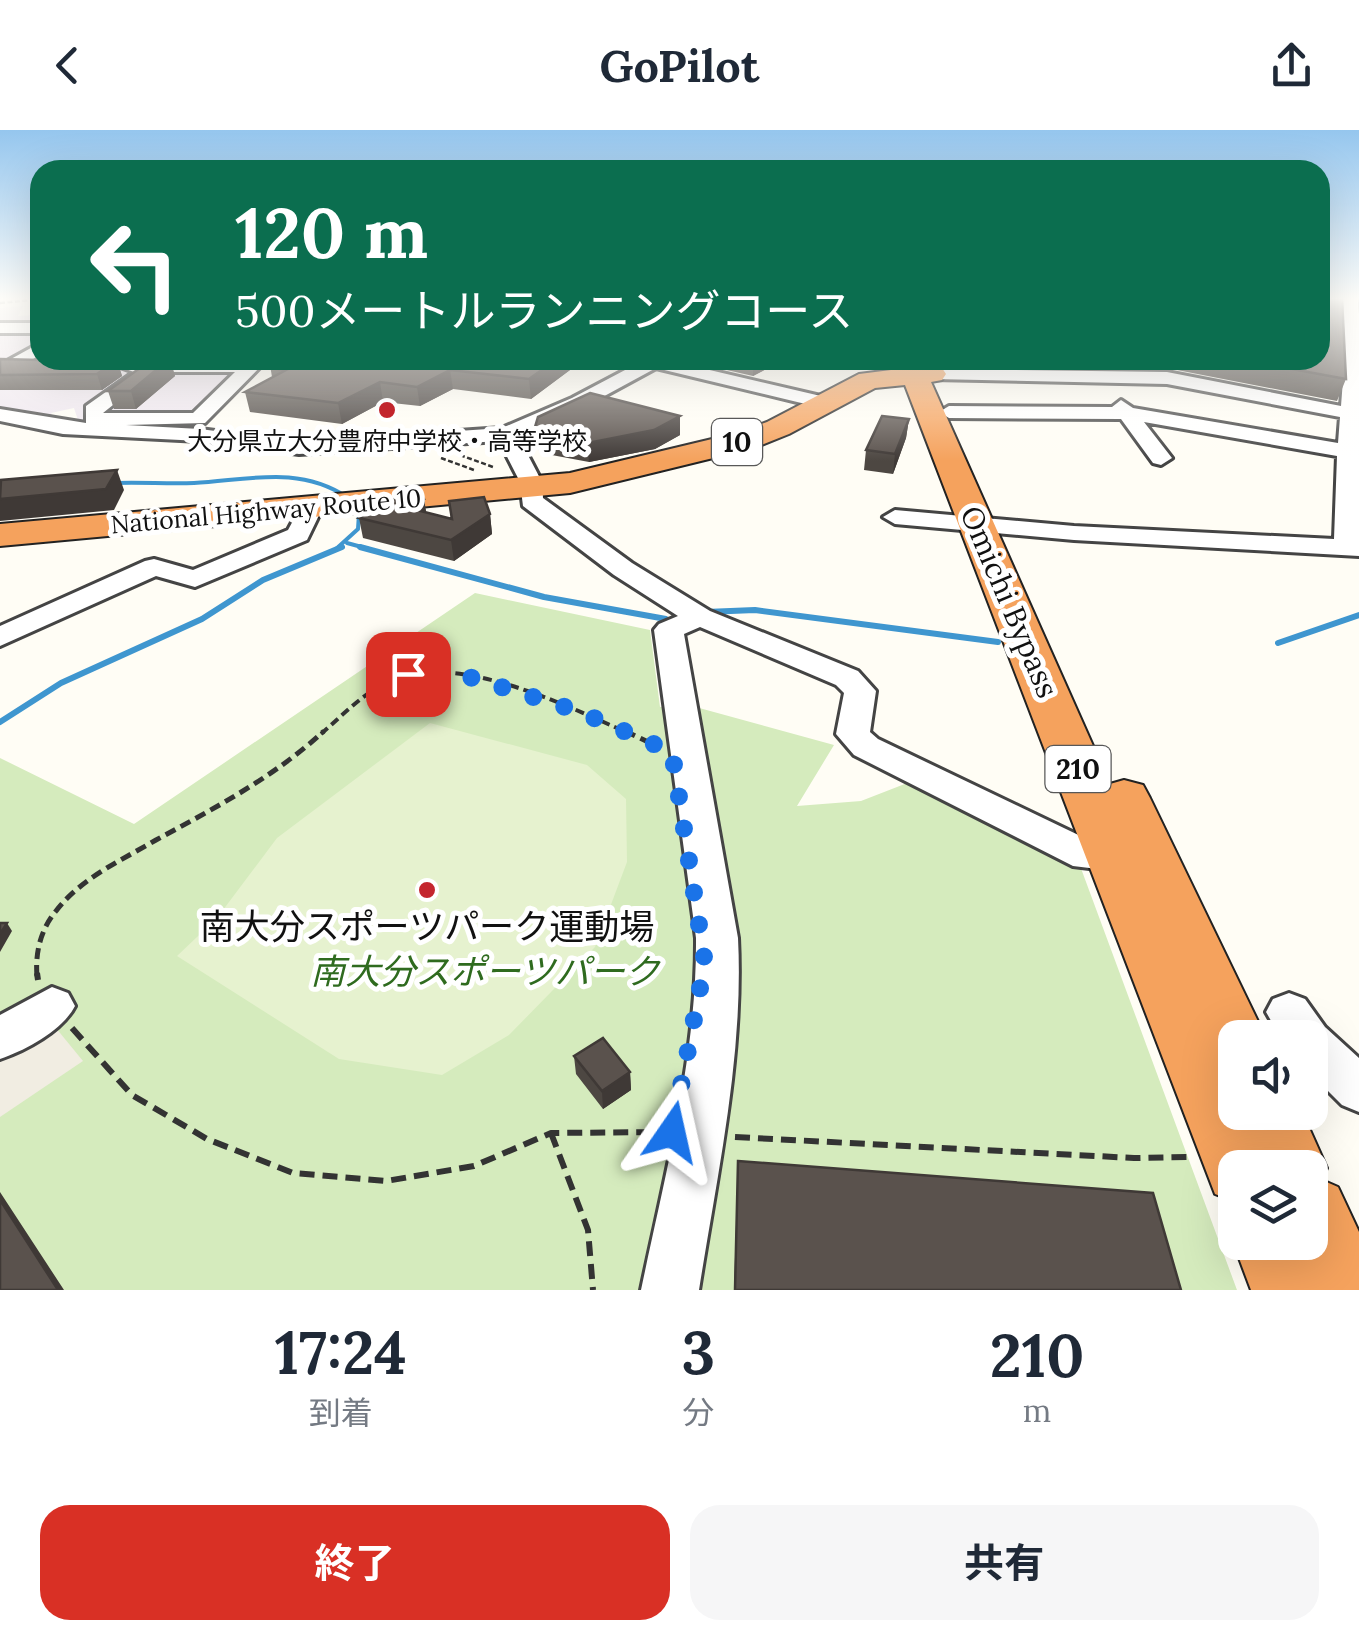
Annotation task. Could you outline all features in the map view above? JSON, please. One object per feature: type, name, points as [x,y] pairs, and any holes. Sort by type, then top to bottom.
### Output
[{"type":"highway","name":"National Highway Route 10","points":[[532,487],[621,468],[732,436],[818,401],[866,376],[924,375]]},
{"type":"highway","name":"National Highway Route 10","points":[[0,535],[532,487],[620,474],[742,441],[792,421],[869,380],[924,375]]},
{"type":"highway","name":"Omichi Bypass","points":[[924,375],[989,527],[1223,1020]]},
{"type":"highway","name":"Omichi Bypass","points":[[989,527],[1114,857],[1218,1151]]},
{"type":"highway","points":[[1328,1255],[1344,1290]]},
{"type":"highway","points":[[1280,1260],[1293,1290]]},
{"type":"street","points":[[3,365],[30,353]]},
{"type":"street","points":[[896,517],[989,527],[1353,548],[1346,482],[1355,452],[1357,355]]},
{"type":"street","points":[[3,365],[30,366]]},
{"type":"street","points":[[149,370],[92,410],[93,419],[194,420],[248,370]]},
{"type":"street","points":[[200,435],[264,370]]},
{"type":"street","points":[[0,415],[72,428],[200,435],[299,448],[372,446],[506,434],[638,370]]},
{"type":"street","points":[[693,370],[818,401]]},
{"type":"street","points":[[924,375],[1048,370]]},
{"type":"street","points":[[1098,370],[1162,458]]},
{"type":"street","points":[[1123,370],[1219,377]]},
{"type":"street","points":[[1176,374],[1354,414]]},
{"type":"street","points":[[924,375],[1355,452]]},
{"type":"street","points":[[0,398],[57,407],[72,428]]},
{"type":"street","points":[[74,403],[108,400]]},
{"type":"street","points":[[506,434],[532,487],[531,501],[623,570],[700,617],[846,678],[860,691],[854,734],[866,747],[1087,856],[1114,857]]},
{"type":"street","points":[[372,446],[423,454]]},
{"type":"street","points":[[0,637],[154,567],[195,579],[240,561],[298,535],[316,508]]},
{"type":"street","points":[[670,1290],[700,1134],[718,973],[717,938],[668,630],[700,617]]},
{"type":"street","points":[[0,1038],[52,1006]]},
{"type":"street","points":[[1328,1057],[1359,1090]]},
{"type":"path","points":[[452,453],[496,468]]},
{"type":"path","points":[[423,454],[479,472]]},
{"type":"path","points":[[672,752],[578,711],[447,670],[408,674],[368,694],[302,751],[238,794],[92,876],[48,922],[35,967],[42,995],[132,1095],[207,1139],[294,1173],[386,1181],[474,1166],[551,1133],[700,1134],[1218,1162]]},
{"type":"path","points":[[551,1133],[580,1209],[594,1265],[592,1290]]},
{"type":"shaded area","points":[[0,352],[30,352],[30,370],[258,370],[197,430],[79,423],[74,408],[51,413],[57,423],[0,412]]},
{"type":"shaded area","points":[[33,1000],[83,1061],[0,1117],[0,1020]]},
{"type":"green space","name":"南大分スポーツパーク","points":[[475,593],[650,630],[660,707],[692,706],[834,745],[797,806],[861,801],[915,780],[1079,863],[1218,1239],[1218,1260],[1226,1260],[1237,1290],[0,1290],[0,758],[134,824]]},
{"type":"green space","name":"南大分スポーツパーク運動場","points":[[430,723],[587,765],[626,799],[627,862],[595,947],[509,1035],[442,1075],[339,1059],[177,956],[217,918],[277,838]]},
{"type":"building","points":[[1330,352],[1345,352],[1346,379],[1297,370],[1330,370]]},
{"type":"building","points":[[0,359],[30,359],[30,370],[103,370],[97,374],[0,375]]},
{"type":"building","points":[[137,370],[156,370],[131,391],[108,391]]},
{"type":"building","points":[[286,370],[450,370],[417,387],[380,382],[338,403],[245,392]]},
{"type":"building","points":[[450,370],[542,370],[529,379]]},
{"type":"building","points":[[590,393],[680,416],[654,430],[588,443],[540,434],[535,427],[538,417]]},
{"type":"building","points":[[882,416],[909,419],[895,454],[866,450]]},
{"type":"building","points":[[117,470],[106,489],[0,499],[1,480]]},
{"type":"building","points":[[419,491],[424,499],[409,508],[452,519],[449,501],[484,497],[490,514],[451,540],[359,518],[403,493]]},
{"type":"building","points":[[603,1038],[630,1072],[602,1091],[574,1056]]},
{"type":"building","points":[[738,1161],[1153,1193],[1181,1290],[735,1290]]},
{"type":"building","points":[[0,1200],[58,1290],[0,1290]]},
{"type":"waterway","points":[[115,483],[292,478],[329,487],[347,497]]},
{"type":"waterway","points":[[336,549],[358,529],[359,514],[355,507]]},
{"type":"waterway","points":[[347,543],[369,549]]},
{"type":"waterway","points":[[0,722],[61,683],[202,619],[263,580],[342,547]]},
{"type":"waterway","points":[[360,547],[544,597],[666,619]]},
{"type":"waterway","points":[[706,612],[755,610],[998,642]]},
{"type":"waterway","points":[[1278,643],[1359,615]]},
{"type":"place","name":"大分県立大分豊府中学校・高等学校","points":[[387,410]]},
{"type":"place","name":"南大分スポーツパーク運動場","points":[[427,890]]},
{"type":"route","points":[[408,674],[447,670],[578,711],[672,752],[705,963],[672,1132]]}]
